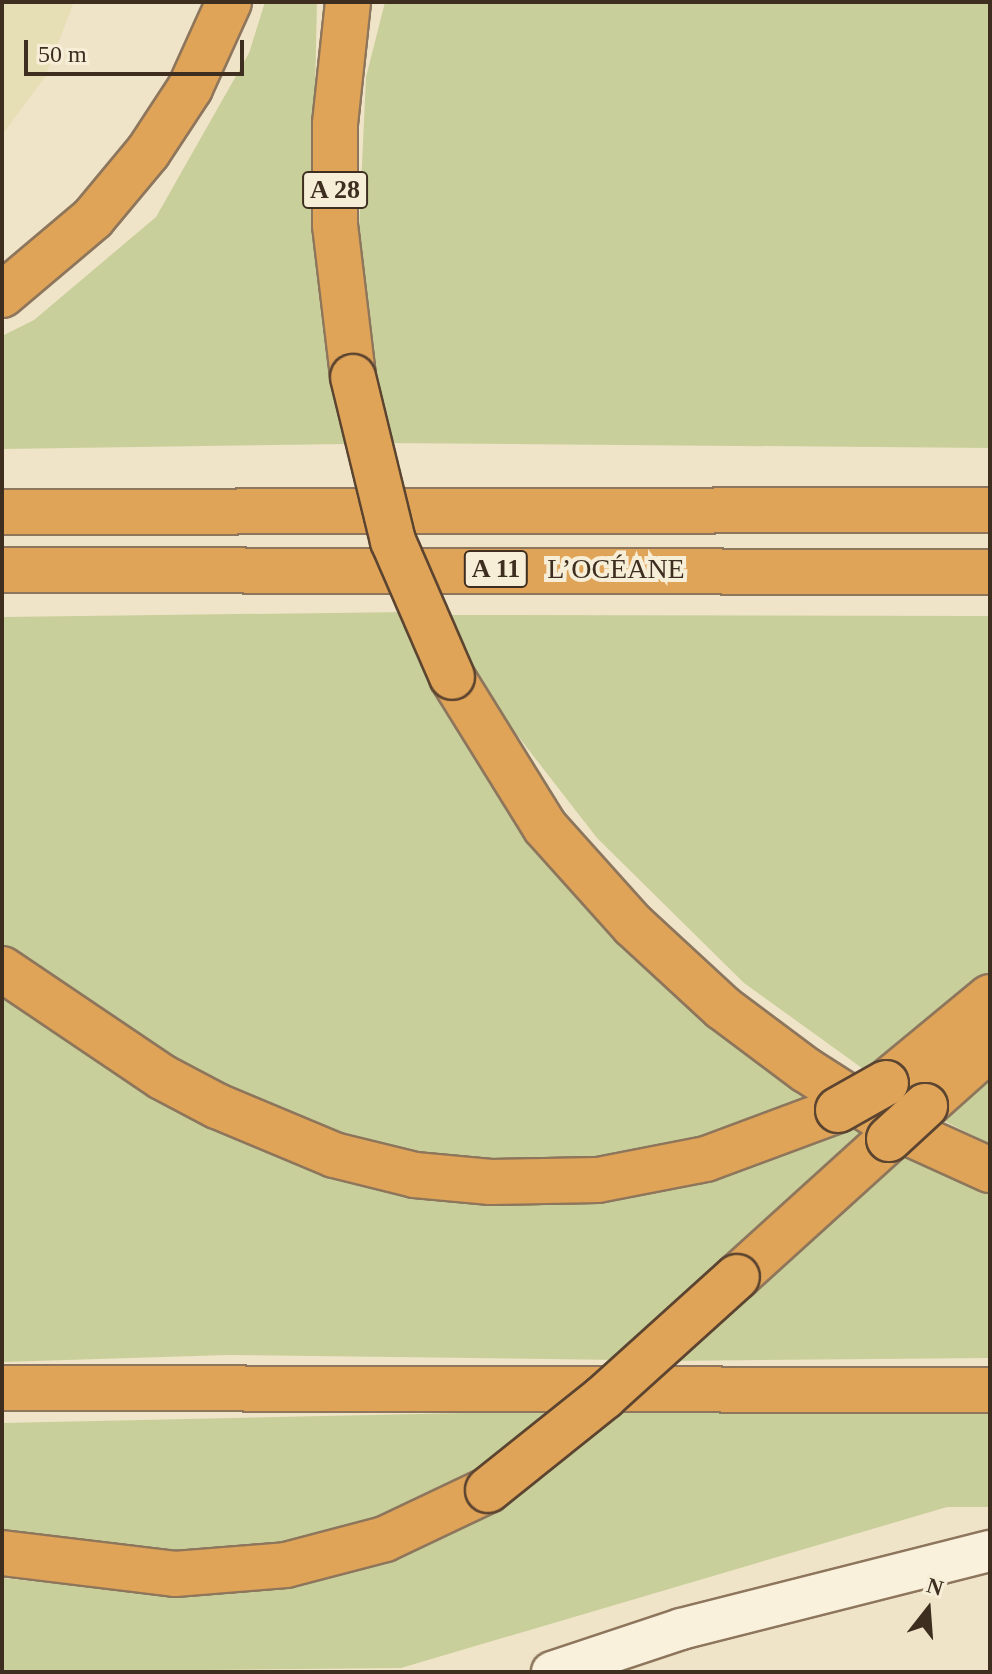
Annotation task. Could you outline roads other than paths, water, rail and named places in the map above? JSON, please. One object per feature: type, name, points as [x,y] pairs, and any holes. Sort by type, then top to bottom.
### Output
[{"type":"highway","points":[[2,295],[93,218],[148,152],[190,88],[229,2]]},
{"type":"highway","name":"A 28","points":[[348,2],[335,124],[335,211],[353,377],[393,541],[452,677],[545,827],[633,925],[712,998],[806,1070],[895,1127],[990,1170]]},
{"type":"highway","name":"L’OCÉANE","points":[[2,512],[990,510]]},
{"type":"highway","name":"L’OCÉANE","points":[[2,570],[990,572]]},
{"type":"highway","points":[[2,969],[125,1054],[217,1106],[334,1155],[415,1175],[491,1182],[598,1180],[706,1159],[838,1110],[886,1083],[990,997]]},
{"type":"highway","points":[[2,1553],[175,1574],[286,1565],[385,1539],[488,1490],[595,1405],[990,1048]]},
{"type":"highway","points":[[2,1400],[217,1384]]},
{"type":"highway","points":[[2,1388],[217,1384],[990,1390]]},
{"type":"street","points":[[552,1672],[681,1629],[990,1551]]}]
